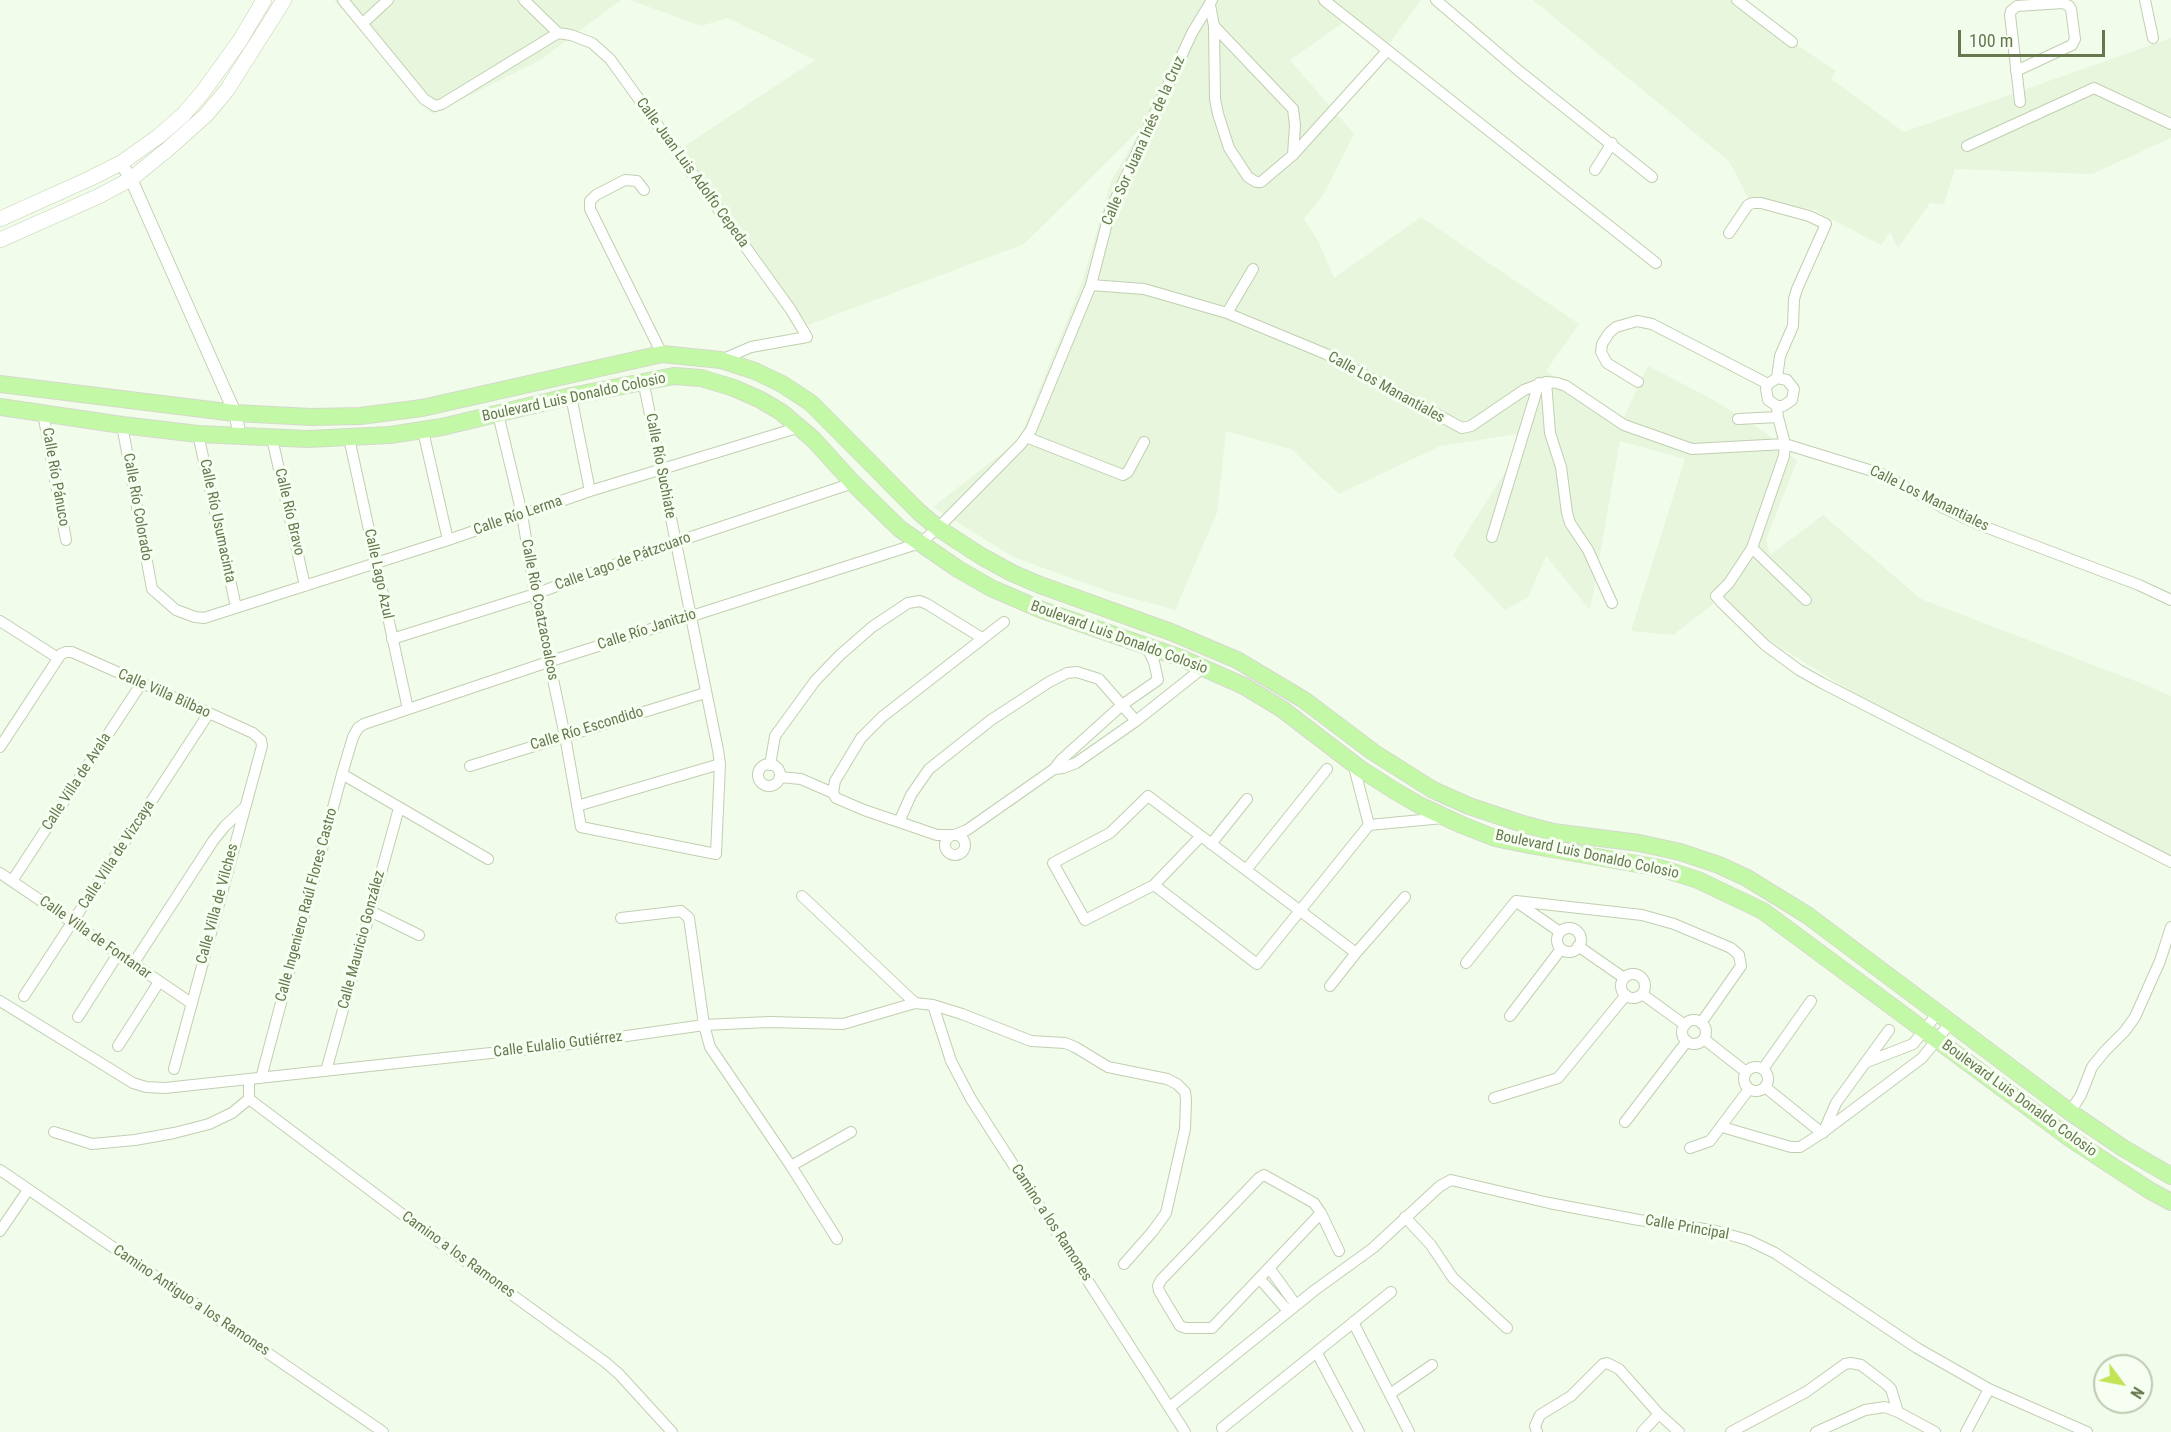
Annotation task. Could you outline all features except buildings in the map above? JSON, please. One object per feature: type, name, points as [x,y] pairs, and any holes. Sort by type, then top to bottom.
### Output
[{"type":"main road","points":[[0,219],[121,163],[159,136],[183,115],[202,93],[239,42],[264,0]]},
{"type":"main road","points":[[0,240],[99,196],[130,178],[168,149],[206,115],[227,90],[284,0]]},
{"type":"main road","name":"Boulevard Luis Donaldo Colosio","points":[[0,384],[235,413],[311,417],[360,416],[422,408],[662,354],[721,360],[755,372],[782,384],[810,403],[938,528],[981,556],[1012,573],[1205,645],[1237,660],[1304,700],[1433,790],[1469,806],[1553,831],[1639,843],[1680,852],[1719,865],[1747,878],[1807,915],[2070,1112],[2123,1148],[2171,1176]]},
{"type":"main road","name":"Boulevard Luis Donaldo Colosio","points":[[0,407],[198,434],[272,438],[349,438],[423,430],[643,380],[674,376],[701,378],[723,385],[760,400],[781,412],[800,427],[900,529],[958,569],[1017,601],[1204,667],[1244,686],[1282,709],[1403,796],[1446,818],[1496,837],[1529,845],[1660,868],[1720,889],[1763,911],[2071,1139],[2171,1202]]},
{"type":"street","points":[[343,0],[424,99],[435,106],[442,104],[558,33],[524,0]]},
{"type":"street","points":[[363,23],[388,0]]},
{"type":"street","points":[[1324,0],[1656,263]]},
{"type":"street","points":[[1436,0],[1519,71],[1652,177]]},
{"type":"street","points":[[1737,0],[1792,42]]},
{"type":"street","points":[[2145,0],[2153,38]]},
{"type":"street","points":[[1211,2],[1214,26],[1215,99],[1229,148],[1248,177],[1256,182],[1261,182],[1293,155],[1388,51]]},
{"type":"street","name":"Calle Sor Juana Inés de la Cruz","points":[[938,528],[1026,437],[1037,416],[1090,285],[1110,211],[1192,33],[1211,2]]},
{"type":"street","points":[[2016,71],[2069,47],[2074,42],[2071,9],[2063,3],[2048,2],[2017,6],[2011,11],[2016,71],[2020,102]]},
{"type":"street","points":[[1214,26],[1293,109],[1295,125],[1293,155]]},
{"type":"street","name":"Calle Juan Luis Adolfo Cepeda","points":[[558,33],[592,43],[610,59],[791,310],[807,337],[751,347],[721,360]]},
{"type":"street","points":[[1967,146],[2094,88],[2171,124]]},
{"type":"street","points":[[1595,170],[1612,143]]},
{"type":"street","points":[[121,163],[130,178],[235,413],[240,436]]},
{"type":"street","points":[[644,190],[637,181],[625,180],[596,195],[590,201],[590,209],[662,354]]},
{"type":"street","points":[[1638,382],[1607,363],[1602,352],[1602,345],[1609,333],[1616,327],[1637,321],[1652,324],[1772,381],[1787,380],[1794,394],[1788,404],[1777,406],[1768,400],[1766,395],[1772,381],[1780,356],[1793,326],[1794,299],[1797,289],[1826,224],[1809,216],[1761,202],[1748,205],[1729,233]]},
{"type":"street","points":[[1227,313],[1253,269]]},
{"type":"street","name":"Calle Los Manantiales","points":[[1090,285],[1144,289],[1227,313],[1326,354],[1462,428],[1471,426],[1524,390],[1542,382],[1566,386],[1624,425],[1692,449],[1785,444],[1882,474],[1980,525],[2139,585],[2171,600]]},
{"type":"street","name":"Calle Río Suchiate","points":[[577,806],[581,827],[716,854],[720,764],[643,380]]},
{"type":"street","points":[[1492,537],[1542,382]]},
{"type":"street","points":[[1542,382],[1550,433],[1561,467],[1570,523],[1588,550],[1612,603]]},
{"type":"street","points":[[572,396],[590,491]]},
{"type":"street","points":[[1777,406],[1785,444],[1784,456],[1752,548],[1729,583],[1716,596],[1766,645],[1822,684],[2171,862]]},
{"type":"street","name":"Calle Río Pánuco","points":[[43,413],[66,540]]},
{"type":"street","name":"Calle Río Coatzacoalcos","points":[[498,414],[522,514],[535,594],[565,736],[577,806]]},
{"type":"street","points":[[1738,419],[1778,417]]},
{"type":"street","name":"Calle Río Colorado","points":[[122,425],[152,590]]},
{"type":"street","name":"Calle Río Lerma","points":[[152,590],[176,610],[195,617],[212,616],[448,540],[590,491],[800,427]]},
{"type":"street","points":[[423,430],[448,540]]},
{"type":"street","name":"Calle Río Usumacinta","points":[[198,434],[236,607]]},
{"type":"street","points":[[1026,437],[1124,475],[1128,472],[1144,442]]},
{"type":"street","name":"Calle Río Bravo","points":[[272,438],[305,586]]},
{"type":"street","name":"Calle Lago Azul","points":[[349,438],[408,709]]},
{"type":"street","name":"Calle Lago de Pátzcuaro","points":[[392,639],[535,594],[676,542],[853,483]]},
{"type":"street","name":"Calle Río Janitzio","points":[[356,732],[363,724],[548,662],[920,543],[938,528]]},
{"type":"street","points":[[1752,548],[1806,600]]},
{"type":"street","points":[[770,765],[776,736],[815,681],[872,627],[908,603],[920,601],[927,604],[982,638]]},
{"type":"street","name":"Calle Villa Bilbao","points":[[0,621],[62,655],[72,652],[253,733],[261,740]]},
{"type":"street","points":[[833,793],[835,781],[861,738],[882,717],[1004,622]]},
{"type":"street","points":[[1146,646],[1154,662],[1158,680],[1169,695]]},
{"type":"street","points":[[0,747],[62,655]]},
{"type":"street","points":[[1054,769],[1069,766],[1136,721],[1204,667]]},
{"type":"street","points":[[899,822],[911,795],[929,769],[991,720],[1049,682],[1067,673],[1088,675],[1099,679],[1136,721]]},
{"type":"street","points":[[780,777],[801,779],[864,810],[937,835],[954,835],[967,830],[1054,769],[1122,705],[1158,680]]},
{"type":"street","name":"Calle Villa de Avala","points":[[12,881],[141,684]]},
{"type":"street","name":"Calle Río Escondido","points":[[470,766],[705,693]]},
{"type":"street","name":"Calle Villa de Vizcaya","points":[[24,996],[209,713]]},
{"type":"street","name":"Calle Ingeniero Raúl Flores Castro","points":[[261,1078],[342,774],[356,732]]},
{"type":"street","name":"Calle Villa de Vilches","points":[[174,1069],[262,746],[261,740]]},
{"type":"street","points":[[1353,762],[1369,825]]},
{"type":"street","points":[[577,806],[720,764]]},
{"type":"street","points":[[770,765],[777,767],[780,777],[777,783],[771,786],[761,782],[759,776],[761,769],[770,765]]},
{"type":"street","points":[[1246,870],[1327,769]]},
{"type":"street","points":[[342,774],[488,860]]},
{"type":"street","points":[[1201,836],[1154,885],[1085,920],[1053,862],[1110,833],[1148,796],[1211,843],[1356,953]]},
{"type":"street","points":[[1211,843],[1247,799]]},
{"type":"street","points":[[134,964],[213,841],[244,808]]},
{"type":"street","name":"Calle Mauricio González","points":[[326,1071],[399,808]]},
{"type":"street","points":[[1154,885],[1257,964],[1369,825],[1446,818]]},
{"type":"street","name":"Calle Villa de Fontanar","points":[[0,873],[191,1003]]},
{"type":"street","points":[[802,896],[915,1003],[933,1005],[962,1014],[1031,1041],[1065,1043],[1108,1067],[1167,1079],[1177,1084],[1185,1092],[1185,1129],[1166,1213],[1154,1231],[1124,1264]]},
{"type":"street","points":[[1330,986],[1405,897]]},
{"type":"street","points":[[1516,901],[1560,932]]},
{"type":"street","points":[[1466,963],[1516,901]]},
{"type":"street","points":[[1516,901],[1642,915],[1700,934],[1731,948],[1739,955],[1741,966],[1701,1023]]},
{"type":"street","points":[[370,911],[418,935]]},
{"type":"street","points":[[621,918],[681,911],[689,918],[704,1025],[710,1047],[791,1166],[837,1239]]},
{"type":"street","points":[[2070,1112],[2081,1095],[2092,1067],[2135,1017],[2160,962],[2171,927]]},
{"type":"street","points":[[1568,928],[1576,930],[1580,938],[1578,946],[1568,951],[1561,949],[1557,939],[1560,932],[1568,928]]},
{"type":"street","points":[[1578,946],[1624,978]]},
{"type":"street","points":[[1510,1016],[1561,949]]},
{"type":"street","points":[[78,1017],[118,954]]},
{"type":"street","points":[[1635,974],[1642,978],[1645,986],[1642,994],[1636,998],[1626,995],[1622,989],[1624,978],[1635,974]]},
{"type":"street","points":[[118,1046],[159,982]]},
{"type":"street","points":[[1642,994],[1685,1025]]},
{"type":"street","points":[[1494,1098],[1558,1078],[1626,995]]},
{"type":"street","points":[[0,1001],[139,1086],[174,1088],[326,1071]]},
{"type":"street","points":[[1763,1069],[1811,1001]]},
{"type":"street","name":"Calle Eulalio Gutiérrez","points":[[326,1071],[614,1039],[704,1025],[789,1022],[829,1025],[915,1003]]},
{"type":"street","name":"Camino a los Ramones","points":[[933,1005],[951,1061],[971,1099],[1185,1432]]},
{"type":"street","points":[[1722,1127],[1800,1148],[1922,1058],[1931,1035],[1944,1018]]},
{"type":"street","points":[[1867,1062],[1931,1035],[1944,1018]]},
{"type":"street","points":[[1693,1020],[1701,1023],[1706,1030],[1704,1040],[1696,1044],[1687,1041],[1682,1034],[1685,1025],[1693,1020]]},
{"type":"street","points":[[1822,1133],[1836,1103],[1889,1030]]},
{"type":"street","points":[[1704,1040],[1746,1072]]},
{"type":"street","points":[[1625,1122],[1687,1041]]},
{"type":"street","points":[[1749,1089],[1744,1079],[1746,1072],[1754,1067],[1763,1069],[1768,1077],[1766,1087]]},
{"type":"street","points":[[54,1132],[92,1144],[135,1140],[209,1124],[232,1113],[249,1099],[249,1080]]},
{"type":"street","points":[[1766,1087],[1822,1133]]},
{"type":"street","points":[[1749,1089],[1758,1091],[1766,1087]]},
{"type":"street","points":[[1690,1148],[1706,1143],[1722,1127],[1749,1089]]},
{"type":"street","name":"Camino a los Ramones","points":[[249,1099],[439,1242],[605,1362],[619,1374],[672,1432]]},
{"type":"street","points":[[791,1166],[851,1132]]},
{"type":"street","name":"Camino Antiguo a los Ramones","points":[[0,1170],[382,1432]]},
{"type":"street","points":[[1321,1213],[1212,1328],[1180,1326],[1158,1286],[1161,1280],[1264,1175],[1314,1203],[1321,1213],[1339,1251]]},
{"type":"street","name":"Calle Principal","points":[[1170,1407],[1292,1308],[1373,1248],[1440,1186],[1451,1180],[1549,1203],[1730,1234],[1748,1240],[1775,1253],[1917,1348],[1989,1389],[2087,1432]]},
{"type":"street","points":[[0,1231],[28,1190]]},
{"type":"street","points":[[1405,1217],[1431,1245],[1453,1278],[1507,1328]]},
{"type":"street","points":[[1270,1269],[1292,1308]]},
{"type":"street","points":[[1260,1279],[1292,1308]]},
{"type":"street","points":[[1222,1428],[1391,1292]]},
{"type":"street","points":[[1353,1322],[1409,1432]]},
{"type":"street","points":[[1317,1353],[1354,1430]]},
{"type":"street","points":[[1537,1432],[1536,1421],[1540,1416],[1571,1396],[1603,1364],[1607,1363],[1618,1369],[1659,1414],[1679,1432]]},
{"type":"street","points":[[1731,1432],[1806,1392],[1845,1364],[1851,1363],[1861,1365],[1891,1389],[1898,1412]]},
{"type":"street","points":[[1390,1394],[1432,1365]]},
{"type":"street","points":[[1966,1432],[1989,1389]]},
{"type":"street","points":[[1816,1432],[1865,1410],[1885,1407],[1935,1432]]},
{"type":"street","points":[[1642,1432],[1659,1414]]},
{"type":"shaded area","points":[[334,0],[621,0],[542,59],[432,114]]},
{"type":"shaded area","points":[[630,0],[1421,0],[1389,44],[1347,20],[1290,60],[1354,134],[1323,195],[1304,219],[1318,241],[1334,278],[1421,217],[1579,324],[1546,371],[1624,417],[1648,366],[1710,398],[1765,432],[1797,461],[1766,540],[1770,555],[1823,515],[1921,599],[2171,696],[2171,861],[1860,697],[1743,624],[1717,601],[1673,635],[1631,631],[1685,459],[1620,441],[1590,610],[1546,556],[1528,597],[1505,610],[1453,555],[1530,432],[1440,446],[1339,494],[1291,449],[1226,431],[1217,513],[1175,610],[1110,592],[1013,557],[933,507],[1019,440],[1082,283],[1111,181],[1143,126],[1024,244],[808,325],[680,149],[815,60],[728,18],[701,26]]},
{"type":"shaded area","points":[[1533,0],[1737,0],[1836,71],[1831,79],[1904,132],[2171,38],[2171,138],[2092,174],[1955,169],[1944,204],[1930,203],[1898,248],[1890,232],[1881,245],[1814,210],[1766,201],[1751,204],[1729,161]]}]
